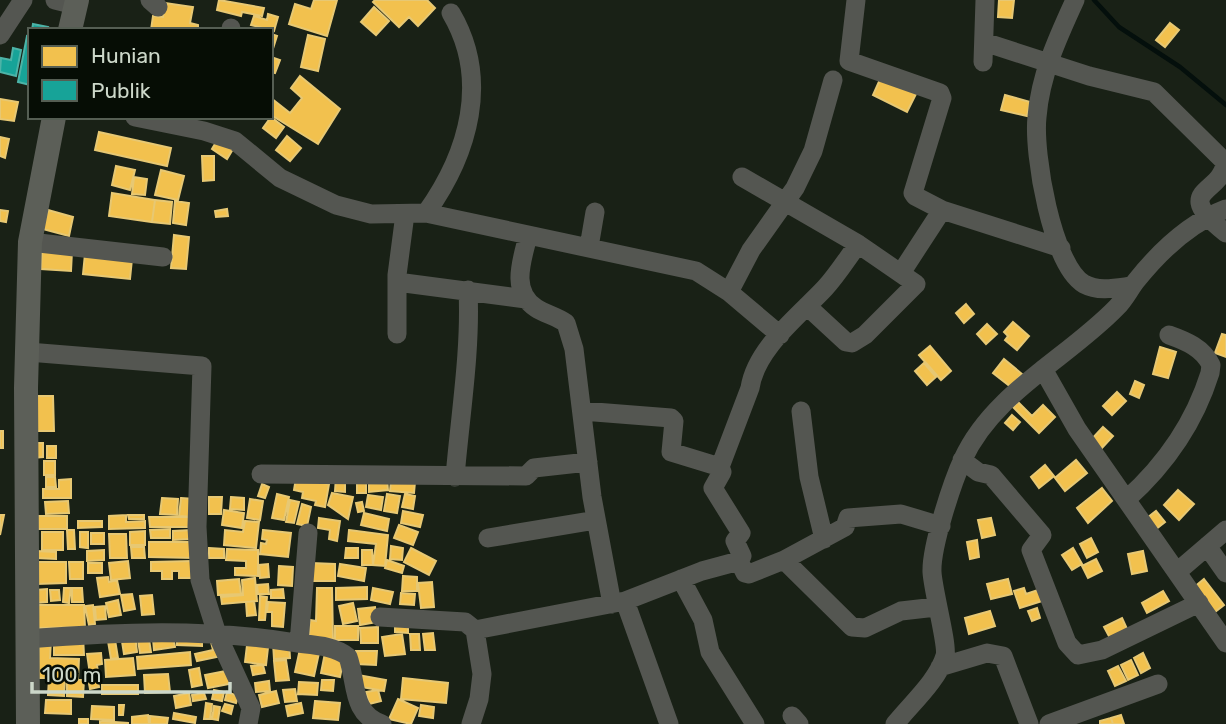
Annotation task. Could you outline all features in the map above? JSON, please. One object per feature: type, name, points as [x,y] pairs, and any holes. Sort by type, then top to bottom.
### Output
[{"type":"main road","points":[[69,2],[71,28]]},
{"type":"main road","points":[[28,724],[30,242],[54,119]]},
{"type":"street","points":[[0,35],[23,0]]},
{"type":"street","points":[[856,0],[849,61],[940,93],[942,98],[913,193],[917,199],[1056,248]]},
{"type":"street","points":[[983,62],[985,0]]},
{"type":"street","points":[[1075,0],[1049,63],[1037,117],[1038,159],[1044,198],[1056,248],[1070,270],[1089,287],[1126,295]]},
{"type":"street","points":[[426,213],[448,182],[468,127],[472,63],[465,36],[451,13]]},
{"type":"street","points":[[984,42],[1154,92],[1226,163],[1224,170],[1201,195],[1205,217],[1226,233]]},
{"type":"street","points":[[729,292],[751,250],[786,201],[813,151],[833,80]]},
{"type":"street","points":[[148,119],[187,125],[235,141],[280,178],[336,205],[371,214],[426,213],[696,271],[729,292],[779,335]]},
{"type":"street","points":[[741,177],[858,244],[916,285],[856,342],[846,342],[807,306]]},
{"type":"street","points":[[895,724],[940,667],[946,653],[936,607],[932,569],[962,460],[979,430],[1126,295],[1160,252],[1205,217],[1226,209]]},
{"type":"street","points":[[901,273],[942,210]]},
{"type":"street","points":[[589,247],[594,212]]},
{"type":"street","points":[[397,334],[397,282],[405,214]]},
{"type":"street","points":[[526,299],[522,292],[520,273],[528,236]]},
{"type":"street","points":[[30,242],[163,257]]},
{"type":"street","points":[[475,630],[619,602],[739,561],[742,556],[735,541],[741,533],[713,488],[722,472],[720,467],[750,388],[751,376],[779,335],[828,285],[858,244]]},
{"type":"street","points":[[397,282],[526,299],[566,323],[574,349],[596,520],[619,602],[670,724]]},
{"type":"street","points":[[455,477],[464,363],[470,331],[468,290]]},
{"type":"street","points":[[1127,499],[1146,482],[1187,430],[1210,373],[1211,365],[1202,352],[1188,342],[1169,335]]},
{"type":"street","points":[[28,352],[202,366],[197,527],[201,580],[253,721]]},
{"type":"street","points":[[1043,369],[1077,429],[1226,643]]},
{"type":"street","points":[[582,411],[673,418],[671,452],[720,467]]},
{"type":"street","points":[[801,411],[809,477],[824,539]]},
{"type":"street","points":[[962,460],[978,472],[991,475],[1042,536],[1031,550],[1067,643],[1077,655],[1102,650],[1199,603]]},
{"type":"street","points":[[261,474],[526,476],[534,468],[588,462]]},
{"type":"street","points":[[739,561],[747,574],[785,560],[846,527],[848,519],[901,514],[942,526]]},
{"type":"street","points":[[488,538],[596,520]]},
{"type":"street","points":[[1177,572],[1226,530]]},
{"type":"street","points":[[299,643],[308,533]]},
{"type":"street","points":[[1207,546],[1226,573]]},
{"type":"street","points":[[785,560],[852,627],[865,628],[901,611],[936,607]]},
{"type":"street","points":[[681,579],[703,620],[710,652],[755,724]]},
{"type":"street","points":[[380,617],[465,622],[475,630],[482,674],[480,699],[471,724]]},
{"type":"street","points":[[27,639],[135,631],[219,634],[299,643],[341,652],[348,657],[361,707],[372,719],[382,724]]},
{"type":"street","points":[[940,667],[987,653],[1003,656],[1029,724]]},
{"type":"street","points":[[1049,724],[1158,684]]},
{"type":"building: Hunian","points":[[219,0],[264,8],[262,16],[242,12],[241,16],[217,10]]},
{"type":"building: Hunian","points":[[314,0],[337,0],[327,36],[289,24],[295,4],[311,9]]},
{"type":"building: Hunian","points":[[427,0],[435,8],[418,26],[409,17],[399,27],[373,2]]},
{"type":"building: Hunian","points":[[999,0],[1014,0],[1012,18],[998,17]]},
{"type":"building: Hunian","points":[[165,3],[193,7],[190,23],[198,25],[198,28],[151,28],[153,16],[163,17]]},
{"type":"building: Hunian","points":[[374,7],[389,21],[376,35],[361,22]]},
{"type":"building: Hunian","points":[[268,14],[278,17],[274,31],[273,28],[251,25],[254,16],[267,20]]},
{"type":"building: Hunian","points":[[1170,23],[1179,30],[1165,47],[1156,40]]},
{"type":"building: Hunian","points":[[308,35],[325,39],[318,71],[301,67]]},
{"type":"building: Hunian","points":[[273,58],[280,60],[273,72]]},
{"type":"building: Hunian","points":[[300,76],[340,109],[318,144],[273,116],[273,100],[290,113],[302,98],[291,88]]},
{"type":"building: Hunian","points":[[881,77],[916,94],[907,112],[873,95]]},
{"type":"building: Hunian","points":[[1005,95],[1030,102],[1027,116],[1001,110]]},
{"type":"building: Hunian","points":[[0,99],[18,102],[14,121],[0,119]]},
{"type":"building: Hunian","points":[[273,119],[284,127],[276,138],[263,128]]},
{"type":"building: Hunian","points":[[99,132],[171,148],[167,166],[95,150]]},
{"type":"building: Hunian","points":[[287,136],[301,148],[290,161],[276,150]]},
{"type":"building: Hunian","points":[[0,137],[9,139],[5,158],[0,156]]},
{"type":"building: Hunian","points":[[218,139],[233,149],[227,159],[212,149]]},
{"type":"building: Hunian","points":[[202,156],[214,156],[214,180],[203,181]]},
{"type":"building: Hunian","points":[[116,166],[135,170],[130,190],[112,185]]},
{"type":"building: Hunian","points":[[161,170],[184,176],[178,200],[155,195]]},
{"type":"building: Hunian","points":[[134,177],[147,179],[145,195],[132,194]]},
{"type":"building: Hunian","points":[[112,193],[155,200],[152,222],[109,216]]},
{"type":"building: Hunian","points":[[155,200],[172,202],[170,224],[152,222]]},
{"type":"building: Hunian","points":[[175,201],[189,203],[186,225],[173,223]]},
{"type":"building: Hunian","points":[[227,209],[228,216],[216,217],[215,211]]},
{"type":"building: Hunian","points":[[0,210],[8,211],[6,222],[0,221]]},
{"type":"building: Hunian","points":[[48,210],[73,217],[69,236],[43,229]]},
{"type":"building: Hunian","points":[[174,235],[189,237],[186,269],[171,268]]},
{"type":"building: Hunian","points":[[42,249],[72,251],[71,271],[41,269]]},
{"type":"building: Hunian","points":[[85,254],[132,259],[130,279],[83,274]]},
{"type":"building: Hunian","points":[[966,304],[974,314],[964,323],[956,313]]},
{"type":"building: Hunian","points":[[1013,322],[1029,336],[1017,350],[1005,340],[1008,336],[1004,332]]},
{"type":"building: Hunian","points":[[987,324],[997,334],[986,344],[977,334]]},
{"type":"building: Hunian","points":[[1222,334],[1226,335],[1226,357],[1215,353]]},
{"type":"building: Hunian","points":[[930,346],[951,371],[941,380],[919,355]]},
{"type":"building: Hunian","points":[[1160,347],[1176,352],[1168,378],[1153,374]]},
{"type":"building: Hunian","points":[[1004,359],[1022,374],[1011,387],[993,373]]},
{"type":"building: Hunian","points":[[924,363],[936,377],[927,385],[915,371]]},
{"type":"building: Hunian","points":[[1135,381],[1144,385],[1139,398],[1130,394]]},
{"type":"building: Hunian","points":[[1117,392],[1126,401],[1112,415],[1103,406]]},
{"type":"building: Hunian","points":[[35,396],[53,396],[54,431],[36,431]]},
{"type":"building: Hunian","points":[[1018,402],[1032,416],[1043,405],[1055,417],[1039,433],[1013,407]]},
{"type":"building: Hunian","points":[[1012,415],[1020,422],[1013,430],[1005,423]]},
{"type":"building: Hunian","points":[[1103,427],[1113,436],[1100,450],[1090,441]]},
{"type":"building: Hunian","points":[[0,431],[3,431],[3,448],[0,448]]},
{"type":"building: Hunian","points":[[31,443],[43,443],[43,457],[32,458]]},
{"type":"building: Hunian","points":[[47,446],[56,446],[56,458],[47,458]]},
{"type":"building: Hunian","points":[[1076,460],[1087,473],[1065,491],[1055,478]]},
{"type":"building: Hunian","points":[[44,461],[55,461],[55,475],[44,475]]},
{"type":"building: Hunian","points":[[1045,465],[1054,476],[1039,488],[1031,477]]},
{"type":"building: Hunian","points":[[46,477],[55,477],[56,487],[46,487]]},
{"type":"building: Hunian","points":[[336,477],[345,478],[345,492],[335,491]]},
{"type":"building: Hunian","points":[[357,477],[366,477],[366,493],[357,493]]},
{"type":"building: Hunian","points":[[387,477],[388,490],[369,492],[369,479]]},
{"type":"building: Hunian","points":[[296,478],[329,484],[325,507],[315,505],[316,501],[302,498],[303,492],[294,490]]},
{"type":"building: Hunian","points":[[71,479],[71,498],[43,498],[43,489],[59,489],[59,480]]},
{"type":"building: Hunian","points":[[391,480],[415,482],[414,493],[390,491]]},
{"type":"building: Hunian","points":[[262,484],[269,487],[265,498],[258,496]]},
{"type":"building: Hunian","points":[[1102,488],[1112,501],[1088,523],[1077,508]]},
{"type":"building: Hunian","points":[[1178,490],[1194,504],[1179,520],[1164,505]]},
{"type":"building: Hunian","points":[[332,493],[353,497],[348,519],[328,505]]},
{"type":"building: Hunian","points":[[277,494],[289,497],[284,520],[272,518]]},
{"type":"building: Hunian","points":[[387,494],[400,496],[397,513],[384,511]]},
{"type":"building: Hunian","points":[[405,494],[415,496],[413,509],[402,507]]},
{"type":"building: Hunian","points":[[368,495],[383,497],[381,510],[366,507]]},
{"type":"building: Hunian","points":[[209,497],[222,497],[221,514],[209,514]]},
{"type":"building: Hunian","points":[[231,497],[244,498],[244,510],[230,509]]},
{"type":"building: Hunian","points":[[162,498],[178,499],[177,515],[160,514]]},
{"type":"building: Hunian","points":[[181,498],[194,499],[193,517],[179,516]]},
{"type":"building: Hunian","points":[[250,499],[263,501],[260,520],[247,518]]},
{"type":"building: Hunian","points":[[290,500],[299,502],[294,523],[286,522]]},
{"type":"building: Hunian","points":[[68,501],[69,513],[46,514],[45,502]]},
{"type":"building: Hunian","points":[[362,502],[364,511],[358,512],[356,503]]},
{"type":"building: Hunian","points":[[302,504],[311,507],[307,526],[297,524]]},
{"type":"building: Hunian","points":[[224,510],[244,513],[242,528],[222,525]]},
{"type":"building: Hunian","points":[[403,511],[423,515],[420,527],[401,523]]},
{"type":"building: Hunian","points":[[1156,511],[1165,522],[1156,529],[1147,518]]},
{"type":"building: Hunian","points":[[364,513],[389,519],[387,531],[361,525]]},
{"type":"building: Hunian","points":[[0,515],[4,515],[0,535]]},
{"type":"building: Hunian","points":[[126,515],[126,522],[145,521],[145,528],[109,529],[109,516]]},
{"type":"building: Hunian","points":[[128,515],[144,515],[144,519],[129,519]]},
{"type":"building: Hunian","points":[[37,516],[67,516],[67,529],[38,529]]},
{"type":"building: Hunian","points":[[149,517],[191,517],[191,527],[150,527]]},
{"type":"building: Hunian","points":[[319,518],[340,521],[337,541],[329,539],[330,530],[318,528]]},
{"type":"building: Hunian","points":[[991,518],[995,535],[982,538],[978,520]]},
{"type":"building: Hunian","points":[[78,521],[102,521],[102,527],[78,528]]},
{"type":"building: Hunian","points":[[245,521],[259,522],[256,548],[224,545],[225,530],[243,532]]},
{"type":"building: Hunian","points":[[399,525],[418,532],[413,545],[394,538]]},
{"type":"building: Hunian","points":[[170,529],[170,538],[151,538],[150,530]]},
{"type":"building: Hunian","points":[[67,530],[74,530],[75,549],[68,549]]},
{"type":"building: Hunian","points":[[191,530],[191,539],[173,540],[173,531]]},
{"type":"building: Hunian","points":[[263,530],[291,533],[288,557],[260,554],[261,543],[266,544],[267,540],[262,539]]},
{"type":"building: Hunian","points":[[349,530],[388,535],[385,566],[373,565],[376,544],[348,541]]},
{"type":"building: Hunian","points":[[145,531],[145,545],[130,545],[130,532]]},
{"type":"building: Hunian","points":[[42,532],[63,532],[63,550],[42,550]]},
{"type":"building: Hunian","points":[[80,532],[88,532],[88,548],[80,547]]},
{"type":"building: Hunian","points":[[91,533],[104,533],[104,544],[91,544]]},
{"type":"building: Hunian","points":[[109,534],[126,534],[127,558],[110,558]]},
{"type":"building: Hunian","points":[[1091,538],[1098,552],[1087,558],[1080,544]]},
{"type":"building: Hunian","points":[[977,540],[979,557],[970,559],[967,542]]},
{"type":"building: Hunian","points":[[149,542],[193,542],[193,558],[149,557]]},
{"type":"building: Hunian","points":[[391,546],[403,548],[402,560],[390,559]]},
{"type":"building: Hunian","points":[[131,547],[144,547],[145,558],[132,558]]},
{"type":"building: Hunian","points":[[209,548],[224,549],[224,558],[209,558]]},
{"type":"building: Hunian","points":[[346,548],[358,548],[358,558],[345,558]]},
{"type":"building: Hunian","points":[[411,548],[436,561],[429,575],[404,562]]},
{"type":"building: Hunian","points":[[1073,548],[1082,564],[1072,570],[1062,555]]},
{"type":"building: Hunian","points":[[227,549],[258,550],[258,576],[235,575],[235,568],[246,568],[246,561],[226,560]]},
{"type":"building: Hunian","points":[[104,550],[104,560],[87,561],[87,551]]},
{"type":"building: Hunian","points":[[362,550],[372,550],[373,565],[362,565]]},
{"type":"building: Hunian","points":[[36,551],[56,552],[56,559],[36,558]]},
{"type":"building: Hunian","points":[[1143,551],[1147,571],[1132,574],[1128,554]]},
{"type":"building: Hunian","points":[[1096,559],[1102,571],[1088,578],[1082,566]]},
{"type":"building: Hunian","points":[[387,560],[404,566],[402,573],[385,568]]},
{"type":"building: Hunian","points":[[128,561],[130,578],[111,580],[109,563]]},
{"type":"building: Hunian","points":[[192,561],[192,578],[179,578],[179,571],[172,571],[172,579],[162,579],[162,571],[151,571],[151,562]]},
{"type":"building: Hunian","points":[[37,562],[66,562],[66,583],[37,584]]},
{"type":"building: Hunian","points":[[69,562],[83,562],[83,579],[70,579]]},
{"type":"building: Hunian","points":[[88,563],[102,563],[102,573],[88,573]]},
{"type":"building: Hunian","points":[[311,563],[335,564],[335,581],[311,581]]},
{"type":"building: Hunian","points":[[268,564],[269,577],[260,578],[259,565]]},
{"type":"building: Hunian","points":[[340,564],[366,568],[364,581],[338,576]]},
{"type":"building: Hunian","points":[[279,566],[293,567],[292,586],[278,585]]},
{"type":"building: Hunian","points":[[403,576],[417,577],[417,591],[402,591]]},
{"type":"building: Hunian","points":[[108,577],[109,582],[117,580],[120,594],[100,597],[97,578]]},
{"type":"building: Hunian","points":[[255,578],[257,601],[222,604],[221,597],[243,595],[242,580]]},
{"type":"building: Hunian","points":[[239,579],[241,594],[218,595],[217,581]]},
{"type":"building: Hunian","points":[[1008,579],[1012,594],[991,599],[987,584]]},
{"type":"building: Hunian","points":[[1204,579],[1224,605],[1211,615],[1192,589]]},
{"type":"building: Hunian","points":[[432,582],[434,607],[421,608],[418,583]]},
{"type":"building: Hunian","points":[[268,584],[269,594],[258,594],[257,585]]},
{"type":"building: Hunian","points":[[367,587],[367,599],[336,600],[336,588]]},
{"type":"building: Hunian","points":[[64,588],[71,588],[69,603],[63,602]]},
{"type":"building: Hunian","points":[[72,588],[82,588],[83,602],[72,602]]},
{"type":"building: Hunian","points":[[317,588],[332,588],[333,639],[309,637],[310,620],[316,621]]},
{"type":"building: Hunian","points":[[373,588],[393,592],[390,604],[371,600]]},
{"type":"building: Hunian","points":[[1024,588],[1026,594],[1041,589],[1045,600],[1020,608],[1014,591]]},
{"type":"building: Hunian","points":[[47,589],[47,602],[36,603],[35,590]]},
{"type":"building: Hunian","points":[[283,589],[284,598],[271,598],[271,590]]},
{"type":"building: Hunian","points":[[50,590],[59,590],[60,600],[51,601]]},
{"type":"building: Hunian","points":[[1163,591],[1169,601],[1147,613],[1142,603]]},
{"type":"building: Hunian","points":[[401,593],[415,594],[414,605],[400,604]]},
{"type":"building: Hunian","points":[[132,594],[135,609],[124,611],[121,595]]},
{"type":"building: Hunian","points":[[152,595],[154,614],[142,615],[140,596]]},
{"type":"building: Hunian","points":[[260,596],[267,597],[265,620],[259,620]]},
{"type":"building: Hunian","points":[[118,600],[121,615],[109,617],[106,603]]},
{"type":"building: Hunian","points":[[254,601],[256,615],[247,616],[246,602]]},
{"type":"building: Hunian","points":[[268,602],[285,603],[283,627],[272,626],[272,612],[267,612]]},
{"type":"building: Hunian","points":[[353,603],[357,621],[343,624],[339,606]]},
{"type":"building: Hunian","points":[[37,605],[84,605],[85,627],[37,628]]},
{"type":"building: Hunian","points":[[93,605],[95,624],[89,625],[85,606]]},
{"type":"building: Hunian","points":[[105,606],[106,619],[96,620],[95,607]]},
{"type":"building: Hunian","points":[[375,607],[377,622],[360,625],[358,609]]},
{"type":"building: Hunian","points":[[1037,608],[1040,618],[1032,621],[1028,611]]},
{"type":"building: Hunian","points":[[990,611],[995,626],[969,634],[965,618]]},
{"type":"building: Hunian","points":[[1122,618],[1128,631],[1111,640],[1104,627]]},
{"type":"building: Hunian","points":[[395,624],[408,624],[408,633],[395,632]]},
{"type":"building: Hunian","points":[[335,626],[358,626],[358,640],[335,640]]},
{"type":"building: Hunian","points":[[378,627],[378,643],[361,643],[360,628]]},
{"type":"building: Hunian","points":[[148,633],[151,652],[140,653],[137,634]]},
{"type":"building: Hunian","points":[[433,633],[435,650],[425,650],[423,634]]},
{"type":"building: Hunian","points":[[114,634],[118,658],[111,659],[107,635]]},
{"type":"building: Hunian","points":[[135,634],[137,652],[124,654],[121,635]]},
{"type":"building: Hunian","points":[[177,634],[202,635],[202,646],[177,645]]},
{"type":"building: Hunian","points":[[402,634],[405,654],[385,656],[382,637]]},
{"type":"building: Hunian","points":[[410,634],[419,634],[420,650],[411,650]]},
{"type":"building: Hunian","points":[[83,636],[84,655],[54,655],[54,637]]},
{"type":"building: Hunian","points":[[173,636],[175,647],[154,650],[153,639]]},
{"type":"building: Hunian","points":[[248,637],[269,639],[266,665],[245,662]]},
{"type":"building: Hunian","points":[[39,639],[51,640],[50,658],[79,659],[78,679],[65,679],[64,696],[48,695],[49,678],[38,678]]},
{"type":"building: Hunian","points":[[211,642],[221,656],[197,661],[195,654],[213,650]]},
{"type":"building: Hunian","points":[[289,642],[290,658],[274,659],[273,643]]},
{"type":"building: Hunian","points":[[300,649],[319,653],[314,676],[295,672]]},
{"type":"building: Hunian","points":[[356,651],[377,651],[376,665],[356,664]]},
{"type":"building: Hunian","points":[[190,652],[191,665],[138,669],[137,657]]},
{"type":"building: Hunian","points":[[101,653],[102,664],[97,665],[98,673],[90,674],[87,654]]},
{"type":"building: Hunian","points":[[325,653],[344,657],[340,677],[321,673]]},
{"type":"building: Hunian","points":[[1143,653],[1150,668],[1141,673],[1134,658]]},
{"type":"building: Hunian","points":[[133,658],[135,675],[106,677],[105,660]]},
{"type":"building: Hunian","points":[[286,660],[289,680],[276,681],[274,661]]},
{"type":"building: Hunian","points":[[1131,660],[1138,675],[1128,680],[1121,665]]},
{"type":"building: Hunian","points":[[263,665],[265,673],[253,675],[251,666]]},
{"type":"building: Hunian","points":[[1118,666],[1126,681],[1115,686],[1108,671]]},
{"type":"building: Hunian","points":[[199,668],[202,685],[192,687],[189,670]]},
{"type":"building: Hunian","points":[[231,670],[234,683],[208,688],[205,675]]},
{"type":"building: Hunian","points":[[168,674],[170,692],[145,693],[144,675]]},
{"type":"building: Hunian","points":[[358,675],[386,680],[384,691],[356,686]]},
{"type":"building: Hunian","points":[[97,676],[99,687],[90,689],[88,678]]},
{"type":"building: Hunian","points":[[403,678],[448,683],[446,703],[401,699]]},
{"type":"building: Hunian","points":[[67,679],[84,680],[83,697],[67,696]]},
{"type":"building: Hunian","points":[[322,680],[334,680],[333,691],[321,690]]},
{"type":"building: Hunian","points":[[269,681],[270,691],[256,692],[255,683]]},
{"type":"building: Hunian","points":[[299,682],[318,683],[317,695],[298,694]]},
{"type":"building: Hunian","points":[[102,685],[138,685],[138,694],[102,694]]},
{"type":"building: Hunian","points":[[295,689],[297,701],[285,702],[283,690]]},
{"type":"building: Hunian","points":[[214,690],[224,692],[222,701],[212,699]]},
{"type":"building: Hunian","points":[[378,690],[381,701],[369,704],[366,692]]},
{"type":"building: Hunian","points":[[276,691],[279,703],[262,707],[259,695]]},
{"type":"building: Hunian","points":[[227,692],[238,696],[236,703],[225,700]]},
{"type":"building: Hunian","points":[[189,693],[191,705],[176,708],[174,696]]},
{"type":"building: Hunian","points":[[204,693],[206,699],[193,701],[192,695]]},
{"type":"building: Hunian","points":[[398,699],[418,708],[411,724],[389,719]]},
{"type":"building: Hunian","points":[[46,700],[71,700],[71,714],[45,713]]},
{"type":"building: Hunian","points":[[315,701],[340,703],[338,720],[313,718]]},
{"type":"building: Hunian","points":[[206,703],[212,704],[210,719],[204,719]]},
{"type":"building: Hunian","points":[[301,703],[303,713],[288,716],[286,706]]},
{"type":"building: Hunian","points":[[225,704],[233,706],[231,714],[222,711]]},
{"type":"building: Hunian","points":[[119,705],[124,705],[123,715],[119,715]]},
{"type":"building: Hunian","points":[[421,705],[434,707],[433,718],[419,716]]},
{"type":"building: Hunian","points":[[92,706],[114,707],[114,720],[91,719]]},
{"type":"building: Hunian","points":[[214,706],[220,707],[218,720],[212,719]]},
{"type":"building: Hunian","points":[[174,713],[196,717],[195,723],[173,719]]},
{"type":"building: Hunian","points":[[148,715],[149,724],[132,724],[132,717]]},
{"type":"building: Hunian","points":[[1121,715],[1124,724],[1113,724],[1111,718]]},
{"type":"building: Hunian","points":[[150,716],[168,718],[167,724],[150,724]]},
{"type":"building: Hunian","points":[[1111,718],[1113,724],[1100,724],[1100,721]]},
{"type":"building: Hunian","points":[[79,719],[88,719],[88,724],[79,724]]},
{"type":"building: Hunian","points":[[100,721],[128,723],[128,724],[100,724]]},
{"type":"building: Publik","points":[[33,24],[48,27],[48,28],[32,28]]},
{"type":"building: Publik","points":[[27,36],[28,84],[18,82]]},
{"type":"building: Publik","points":[[13,48],[21,50],[16,76],[0,72],[1,58],[11,60]]},
{"type":"waterway","points":[[1094,0],[1119,27],[1180,67],[1226,105]]}]
